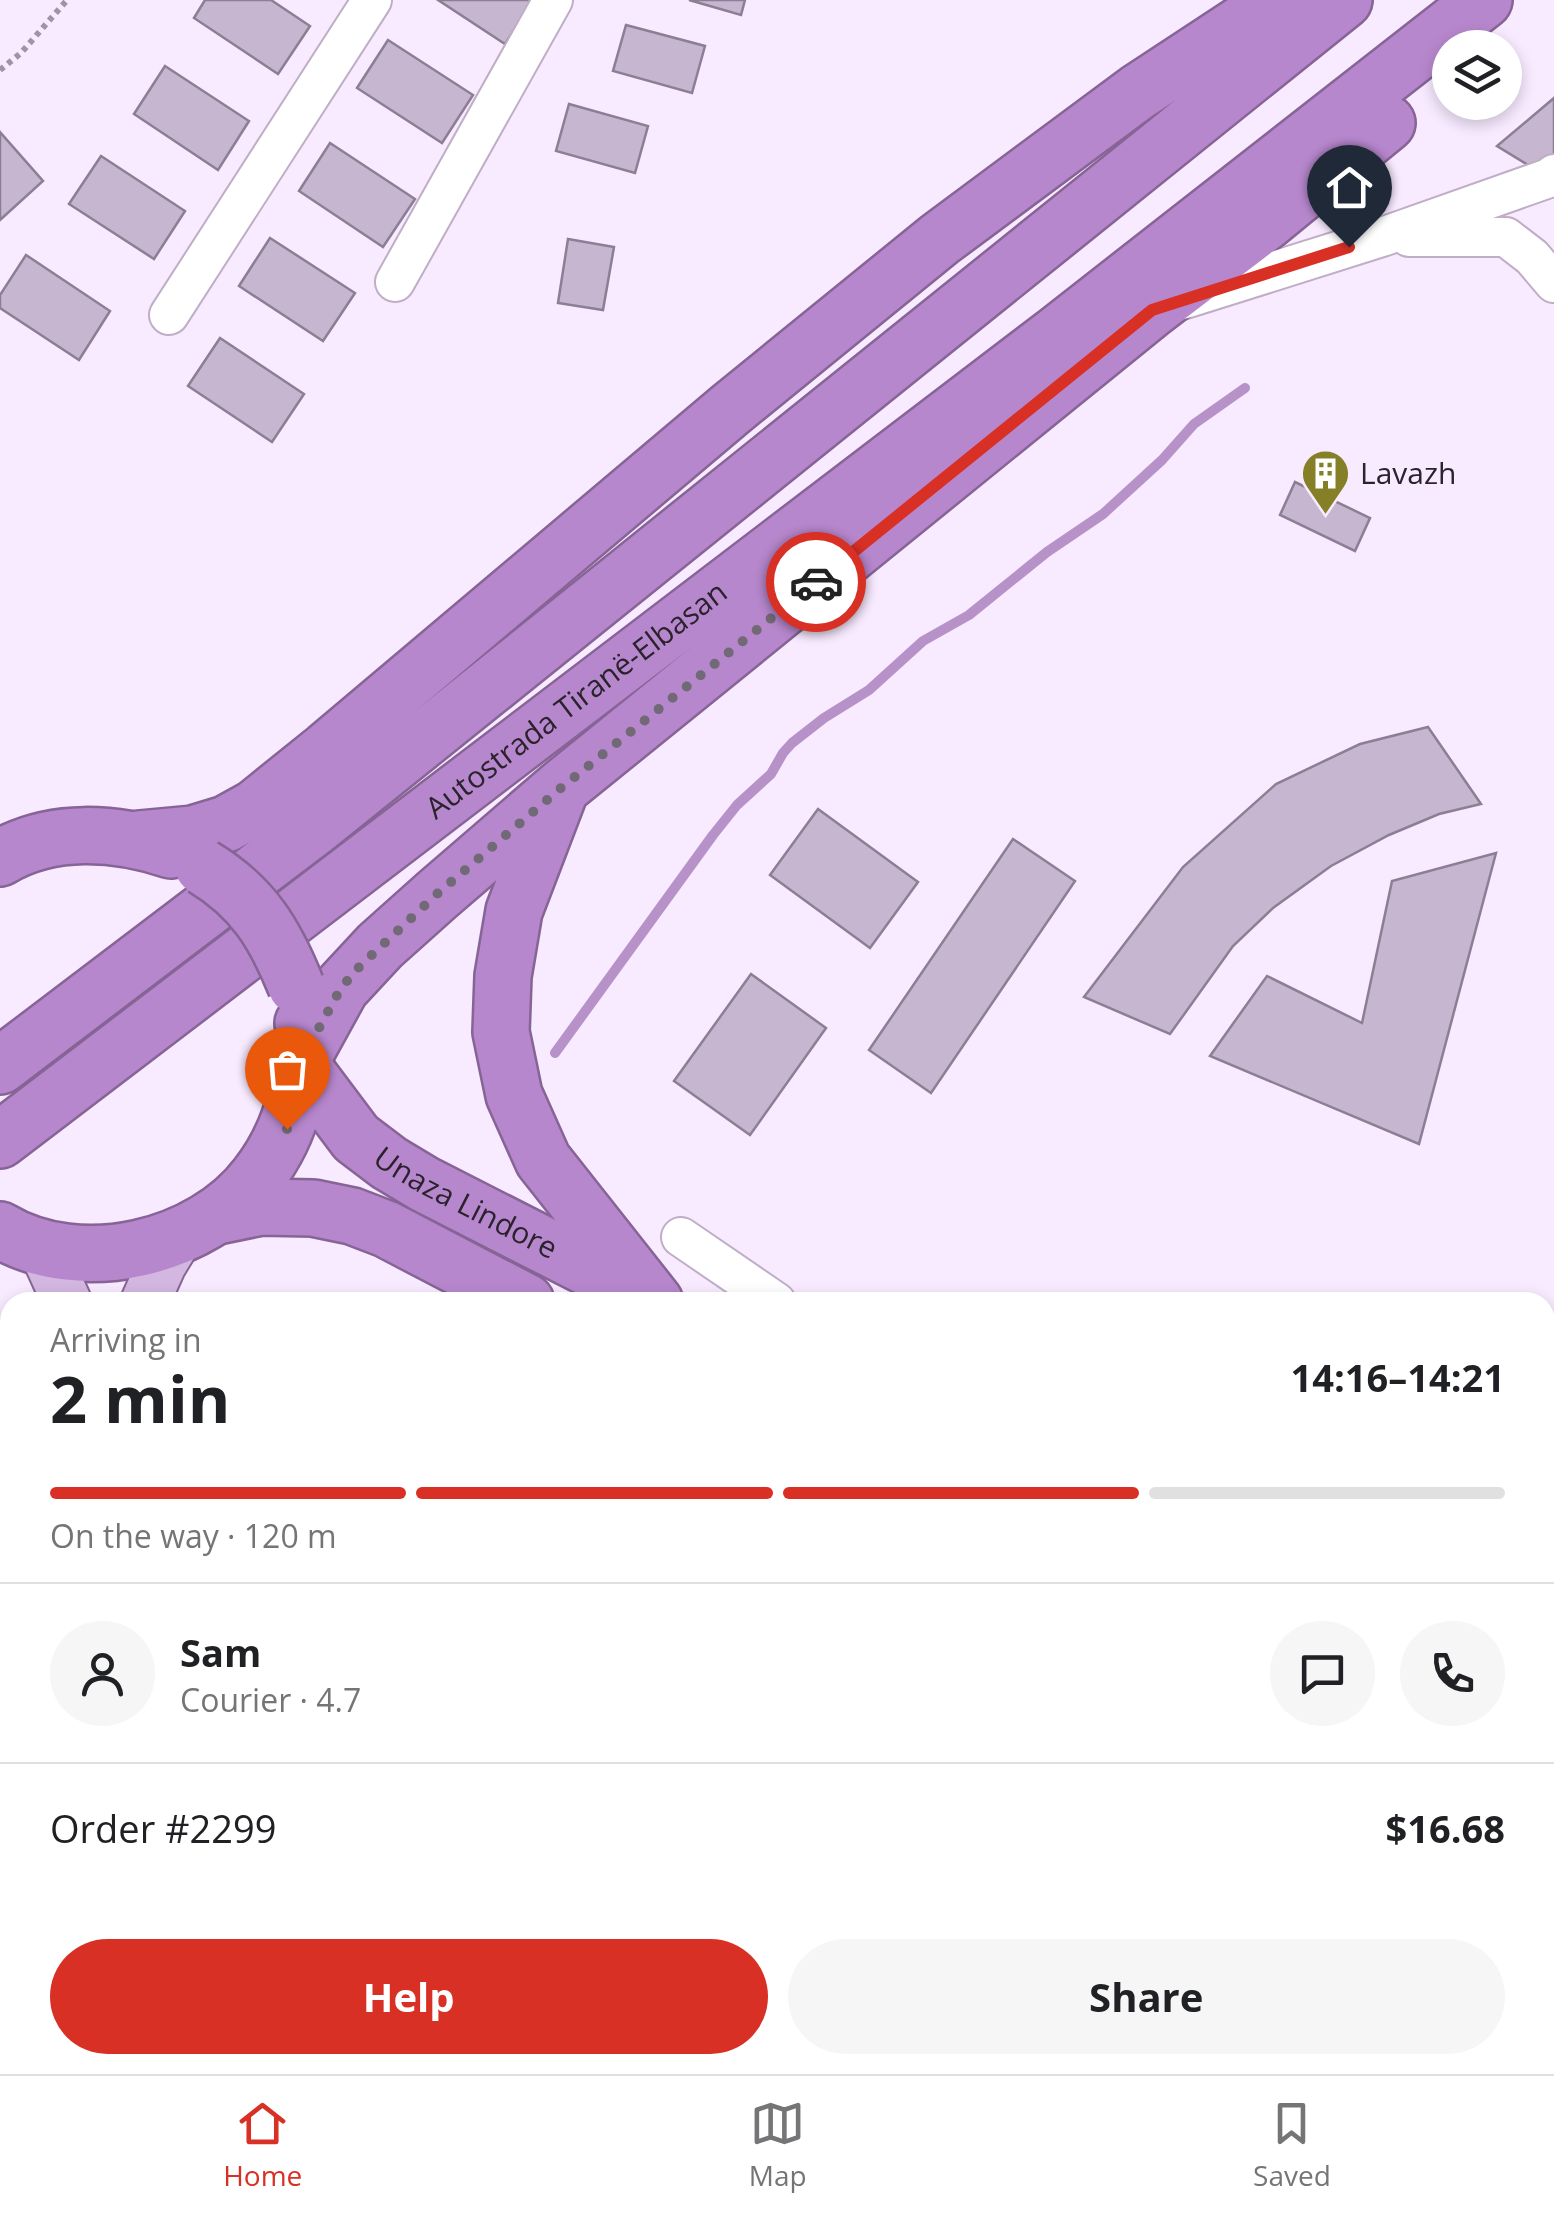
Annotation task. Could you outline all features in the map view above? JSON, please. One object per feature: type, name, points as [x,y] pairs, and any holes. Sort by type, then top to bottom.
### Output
[{"type":"highway","points":[[139,840],[193,834],[226,824],[255,808],[940,239],[1138,92],[1278,0]]},
{"type":"highway","points":[[0,1066],[315,827],[1344,0]]},
{"type":"highway","name":"Autostrada Tiranë-Elbasan","points":[[0,1140],[1041,346],[1484,0]]},
{"type":"highway","points":[[1481,30],[1510,0]]},
{"type":"highway","points":[[303,1061],[341,988],[437,894],[561,788],[1266,222],[1399,113],[1432,79]]},
{"type":"highway","points":[[561,788],[514,911],[503,976],[502,1032],[514,1095],[542,1160],[648,1292]]},
{"type":"highway","points":[[0,858],[50,840],[94,834],[139,840],[182,854],[220,877],[253,907],[279,944],[296,986],[304,1030],[302,1075],[287,1129],[258,1177],[198,1226]]},
{"type":"highway","name":"Unaza Lindore","points":[[303,1061],[356,1138],[389,1164],[636,1292]]},
{"type":"highway","name":"Unaza Lindore","points":[[18,1244],[103,1254],[146,1247],[261,1207],[313,1208],[352,1216],[386,1229],[507,1292]]},
{"type":"main road","points":[[149,1292],[162,1264],[198,1226]]},
{"type":"main road","points":[[18,1244],[59,1292]]},
{"type":"street","points":[[169,315],[372,0]]},
{"type":"street","points":[[395,282],[554,0]]},
{"type":"street","points":[[1152,310],[1382,237],[1554,174]]},
{"type":"street","points":[[1382,237],[1506,237],[1532,257],[1554,284]]},
{"type":"street","points":[[681,1237],[761,1292]]},
{"type":"path","points":[[0,70],[21,54],[68,0]]},
{"type":"building","points":[[205,0],[271,0],[310,26],[278,74],[194,18]]},
{"type":"building","points":[[438,0],[533,0],[505,44]]},
{"type":"building","points":[[689,0],[745,0],[741,15]]},
{"type":"building","points":[[626,25],[705,46],[692,93],[613,71]]},
{"type":"building","points":[[388,40],[473,95],[442,143],[357,88]]},
{"type":"building","points":[[165,66],[249,121],[218,170],[134,114]]},
{"type":"building","points":[[1554,98],[1554,181],[1497,146]]},
{"type":"building","points":[[569,104],[648,126],[635,173],[556,151]]},
{"type":"building","points":[[0,132],[43,181],[0,220]]},
{"type":"building","points":[[330,143],[415,199],[383,247],[299,191]]},
{"type":"building","points":[[101,156],[185,211],[154,259],[69,204]]},
{"type":"building","points":[[270,238],[355,293],[323,341],[239,286]]},
{"type":"building","points":[[568,239],[614,247],[603,310],[558,303]]},
{"type":"building","points":[[26,255],[110,311],[79,360],[0,308],[0,295]]},
{"type":"building","points":[[220,338],[304,394],[272,442],[188,386]]},
{"type":"building","name":"Lavazh","points":[[1295,482],[1370,518],[1355,551],[1280,515]]},
{"type":"building","points":[[1428,727],[1481,804],[1439,814],[1389,835],[1331,866],[1273,908],[1233,946],[1170,1034],[1084,997],[1183,867],[1276,784],[1360,744]]},
{"type":"building","points":[[818,809],[918,882],[870,948],[770,875]]},
{"type":"building","points":[[1013,839],[1075,881],[931,1093],[869,1050]]},
{"type":"building","points":[[1496,853],[1419,1144],[1210,1056],[1267,976],[1362,1023],[1392,881]]},
{"type":"building","points":[[751,974],[826,1028],[750,1135],[674,1081]]},
{"type":"waterway","points":[[555,1053],[713,835],[737,805],[771,774],[792,743],[869,690],[923,641],[969,615],[1047,552],[1103,514],[1162,460],[1194,424],[1245,388]]},
{"type":"way so far","points":[[287,1129],[303,1057],[341,988],[360,966],[561,788],[816,582]]},
{"type":"place","name":"Lavazh","points":[[1325,516]]},
{"type":"route","points":[[816,582],[1152,310],[1349,247]]}]
